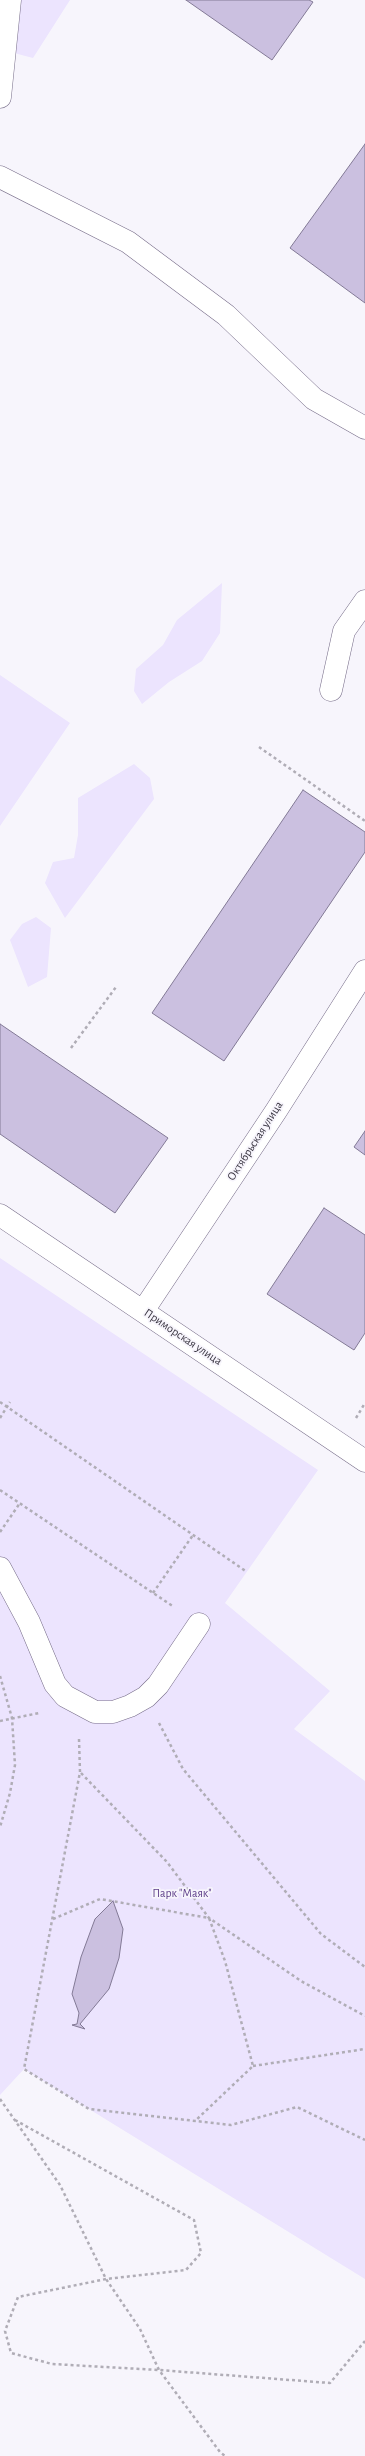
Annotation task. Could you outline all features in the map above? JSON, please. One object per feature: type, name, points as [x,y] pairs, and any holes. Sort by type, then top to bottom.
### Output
[{"type":"street","points":[[0,97],[10,0]]},
{"type":"street","points":[[0,177],[128,242],[226,315],[314,399],[365,428]]},
{"type":"street","points":[[332,690],[344,631],[365,601]]},
{"type":"street","name":"Октябрьская улица","points":[[143,1311],[276,1111],[365,971]]},
{"type":"street","name":"Приморская улица","points":[[0,1215],[365,1461]]},
{"type":"street","points":[[0,1568],[29,1622],[55,1684],[65,1696],[95,1712],[114,1712],[130,1706],[146,1697],[158,1685],[199,1624]]},
{"type":"path","points":[[259,747],[365,821]]},
{"type":"path","points":[[71,1048],[116,987]]},
{"type":"path","points":[[0,1402],[247,1572]]},
{"type":"path","points":[[0,1418],[10,1402]]},
{"type":"path","points":[[0,1490],[199,1624]]},
{"type":"path","points":[[0,1532],[20,1503]]},
{"type":"path","points":[[153,1593],[193,1535]]},
{"type":"path","points":[[0,1676],[12,1718],[14,1765],[10,1792],[0,1827]]},
{"type":"path","points":[[146,1697],[183,1769],[321,1934],[365,1967]]},
{"type":"path","points":[[78,1704],[80,1772],[24,2069],[89,2109],[231,2125],[297,2107],[365,2140]]},
{"type":"path","points":[[80,1772],[167,1862],[209,1918],[225,1961],[253,2066]]},
{"type":"path","points":[[53,1919],[100,1899],[209,1918],[301,1981],[365,2016]]},
{"type":"path","points":[[194,2121],[253,2066],[365,2049]]},
{"type":"path","points":[[0,2099],[60,2185],[106,2279],[140,2329],[159,2370],[220,2452],[225,2456]]},
{"type":"path","points":[[15,2120],[194,2220],[201,2253],[186,2270],[106,2279],[18,2297],[5,2331],[11,2353],[52,2364],[159,2370],[330,2383],[365,2341]]},
{"type":"green space","points":[[19,0],[70,0],[33,58],[14,53]]},
{"type":"green space","points":[[222,583],[220,633],[202,661],[169,682],[142,704],[134,691],[136,669],[163,645],[177,620]]},
{"type":"green space","points":[[0,675],[70,723],[0,826]]},
{"type":"green space","points":[[134,764],[150,778],[154,799],[65,918],[45,883],[53,862],[74,858],[78,835],[78,798]]},
{"type":"green space","points":[[36,917],[51,928],[47,977],[28,987],[10,940],[22,924]]},
{"type":"green space","name":"Парк \"Маяк\"","points":[[0,1258],[318,1470],[225,1603],[330,1691],[294,1729],[365,1781],[365,2279],[24,2069],[0,2095]]},
{"type":"building","points":[[186,0],[309,0],[313,2],[272,60]]},
{"type":"building","points":[[365,144],[365,303],[290,248]]},
{"type":"building","points":[[303,790],[365,832],[365,852],[224,1061],[152,1013]]},
{"type":"building","points":[[0,1024],[168,1138],[115,1213],[0,1134]]},
{"type":"building","points":[[365,1131],[365,1155],[354,1147]]},
{"type":"building","points":[[324,1208],[365,1235],[365,1333],[354,1350],[267,1294]]},
{"type":"building","points":[[113,1901],[123,1929],[119,1958],[109,1989],[80,2024],[85,2029],[72,2025],[77,2024],[79,2013],[72,1994],[81,1957],[95,1919]]}]
